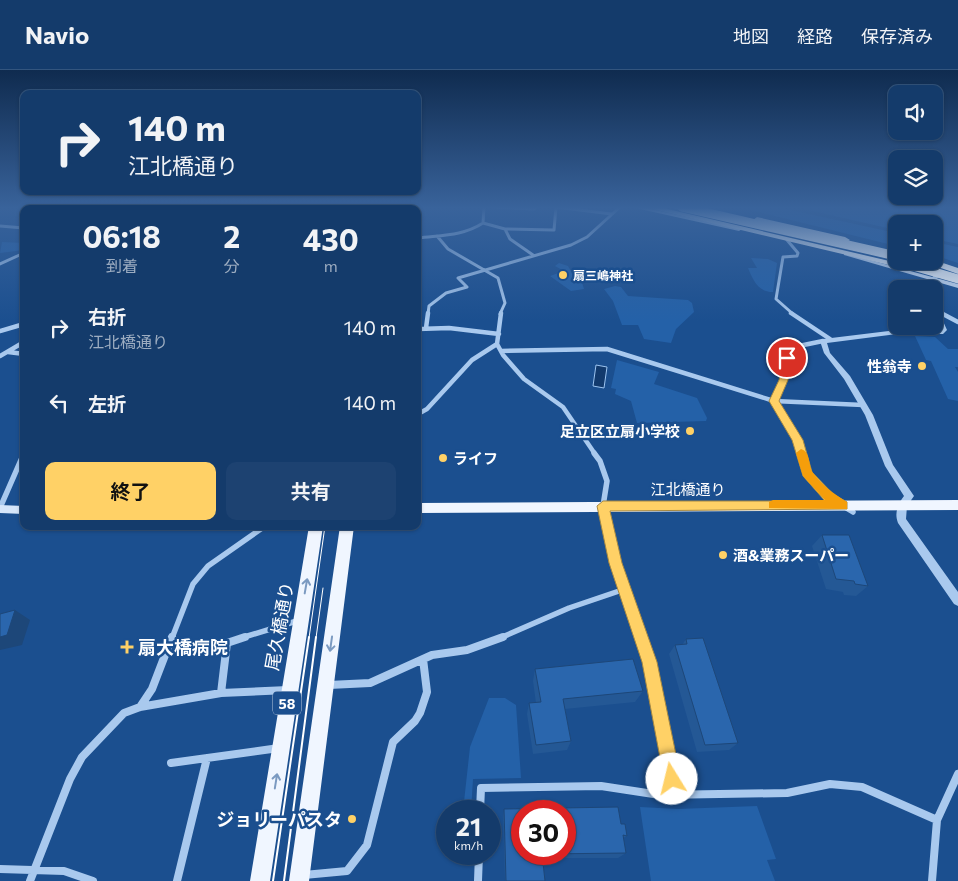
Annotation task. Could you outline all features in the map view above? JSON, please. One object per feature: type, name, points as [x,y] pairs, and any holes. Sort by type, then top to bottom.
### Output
[{"type":"highway","points":[[820,245],[888,259]]},
{"type":"highway","points":[[830,245],[888,258]]},
{"type":"highway","points":[[830,245],[888,256]]},
{"type":"highway","points":[[841,245],[888,256]]},
{"type":"highway","points":[[841,245],[888,256]]},
{"type":"highway","points":[[943,269],[958,276]]},
{"type":"highway","points":[[936,270],[958,276]]},
{"type":"highway","points":[[937,270],[958,276]]},
{"type":"main road","points":[[805,245],[958,286]]},
{"type":"main road","points":[[937,270],[958,276]]},
{"type":"main road","name":"江北橋通り","points":[[421,508],[603,506],[848,509],[902,505],[958,505]]},
{"type":"main road","points":[[0,508],[20,510]]},
{"type":"main road","name":"尾久橋通り","points":[[260,881],[315,530]]},
{"type":"main road","name":"58","points":[[299,878],[347,530]]},
{"type":"street","points":[[445,245],[498,278],[504,303],[499,317],[497,344],[524,379],[542,390],[563,408],[600,460],[607,481],[603,506],[616,563],[649,662],[666,741],[674,795]]},
{"type":"street","points":[[518,245],[533,255]]},
{"type":"street","points":[[426,328],[430,306],[444,294],[467,287],[458,278],[571,245]]},
{"type":"street","points":[[790,245],[798,253],[797,256],[783,257],[776,299],[827,340]]},
{"type":"street","points":[[0,264],[20,255]]},
{"type":"street","points":[[934,278],[940,271]]},
{"type":"street","points":[[943,313],[958,322]]},
{"type":"street","points":[[0,331],[20,325]]},
{"type":"street","points":[[421,329],[449,328],[499,334]]},
{"type":"street","points":[[774,401],[783,380],[787,358],[794,347],[827,340],[888,333]]},
{"type":"street","points":[[827,340],[827,353],[847,378],[863,405],[890,466],[909,496],[902,505],[901,520],[958,601]]},
{"type":"street","points":[[0,356],[20,344]]},
{"type":"street","points":[[421,412],[427,409],[472,360],[497,344]]},
{"type":"street","points":[[501,351],[606,349],[774,401],[863,405]]},
{"type":"street","points":[[7,352],[20,354]]},
{"type":"street","points":[[774,401],[798,440],[807,473],[829,497],[848,509]]},
{"type":"street","points":[[0,508],[20,462]]},
{"type":"street","points":[[140,707],[152,689],[194,584],[208,566],[259,530]]},
{"type":"street","points":[[325,685],[370,683],[432,656],[467,650],[499,639],[568,608],[626,589]]},
{"type":"street","points":[[221,693],[227,643],[300,620]]},
{"type":"street","points":[[299,878],[347,871],[367,845],[393,742],[415,721],[427,692],[427,678],[423,660]]},
{"type":"street","points":[[30,881],[70,779],[82,757],[124,713],[140,707],[221,693],[289,690]]},
{"type":"street","points":[[171,763],[282,748]]},
{"type":"street","points":[[177,881],[208,758]]},
{"type":"street","points":[[932,881],[937,820],[958,774]]},
{"type":"street","points":[[480,800],[481,788],[601,786],[660,795],[674,795],[787,793],[830,784],[862,787],[937,820]]},
{"type":"street","points":[[478,881],[479,865]]},
{"type":"street","points":[[0,869],[64,871],[93,881]]},
{"type":"shaded area","points":[[1,245],[20,245],[20,250],[0,253]]},
{"type":"shaded area","points":[[943,245],[958,247],[958,263],[943,258]]},
{"type":"shaded area","points":[[751,258],[768,259],[777,263],[773,292],[763,290],[754,281],[748,268],[757,268]]},
{"type":"shaded area","points":[[559,263],[568,266],[573,275],[580,276],[584,289],[571,291],[550,276],[564,271],[555,266]]},
{"type":"shaded area","points":[[615,286],[621,287],[628,296],[688,300],[692,303],[694,312],[676,329],[671,343],[644,339],[638,325],[622,325],[613,301],[604,289]]},
{"type":"shaded area","points":[[915,336],[935,337],[948,349],[958,349],[958,367],[955,367],[958,372],[958,401],[948,399],[931,361],[926,360]]},
{"type":"shaded area","points":[[617,360],[659,372],[654,384],[697,398],[707,418],[706,421],[637,423],[631,401],[615,394],[616,389],[611,388]]},
{"type":"shaded area","points":[[596,365],[607,367],[604,388],[593,386]]},
{"type":"shaded area","points":[[489,698],[505,698],[516,705],[521,778],[473,779],[472,800],[464,800],[470,747]]},
{"type":"shaded area","points":[[757,806],[776,859],[767,860],[775,881],[651,881],[640,807],[678,809]]},
{"type":"building","points":[[822,535],[849,535],[868,586],[855,584],[854,581],[836,579]]},
{"type":"building","points":[[15,610],[7,635],[0,637],[0,614]]},
{"type":"building","points":[[703,638],[738,743],[705,745],[675,645],[687,644],[686,639]]},
{"type":"building","points":[[633,659],[643,691],[563,699],[571,741],[536,745],[529,703],[541,702],[535,669]]},
{"type":"building","points":[[618,807],[621,824],[625,824],[627,836],[623,835],[626,853],[576,854],[576,808]]},
{"type":"building","points":[[504,809],[511,809],[511,865],[543,865],[545,881],[506,881]]},
{"type":"tram line","points":[[309,638],[324,530]]},
{"type":"tram line","points":[[316,638],[323,588]]},
{"type":"tram line","points":[[273,881],[309,637]]},
{"type":"tram line","points":[[284,881],[316,637]]},
{"type":"slow traffic","points":[[773,505],[842,505],[829,497],[807,473],[801,453]]},
{"type":"place","name":"扇三嶋神社","points":[[563,275]]},
{"type":"place","name":"性翁寺","points":[[922,366]]},
{"type":"place","name":"足立区立扇小学校","points":[[690,431]]},
{"type":"place","name":"ライフ","points":[[443,458]]},
{"type":"place","name":"酒&業務スーパー","points":[[723,555]]},
{"type":"place","name":"扇大橋病院","points":[[127,647]]},
{"type":"place","name":"ジョリーパスタ","points":[[352,819]]},
{"type":"route","points":[[672,779],[649,662],[616,563],[603,506],[842,505],[829,497],[807,473],[798,440],[774,401],[783,380],[787,358]]}]
